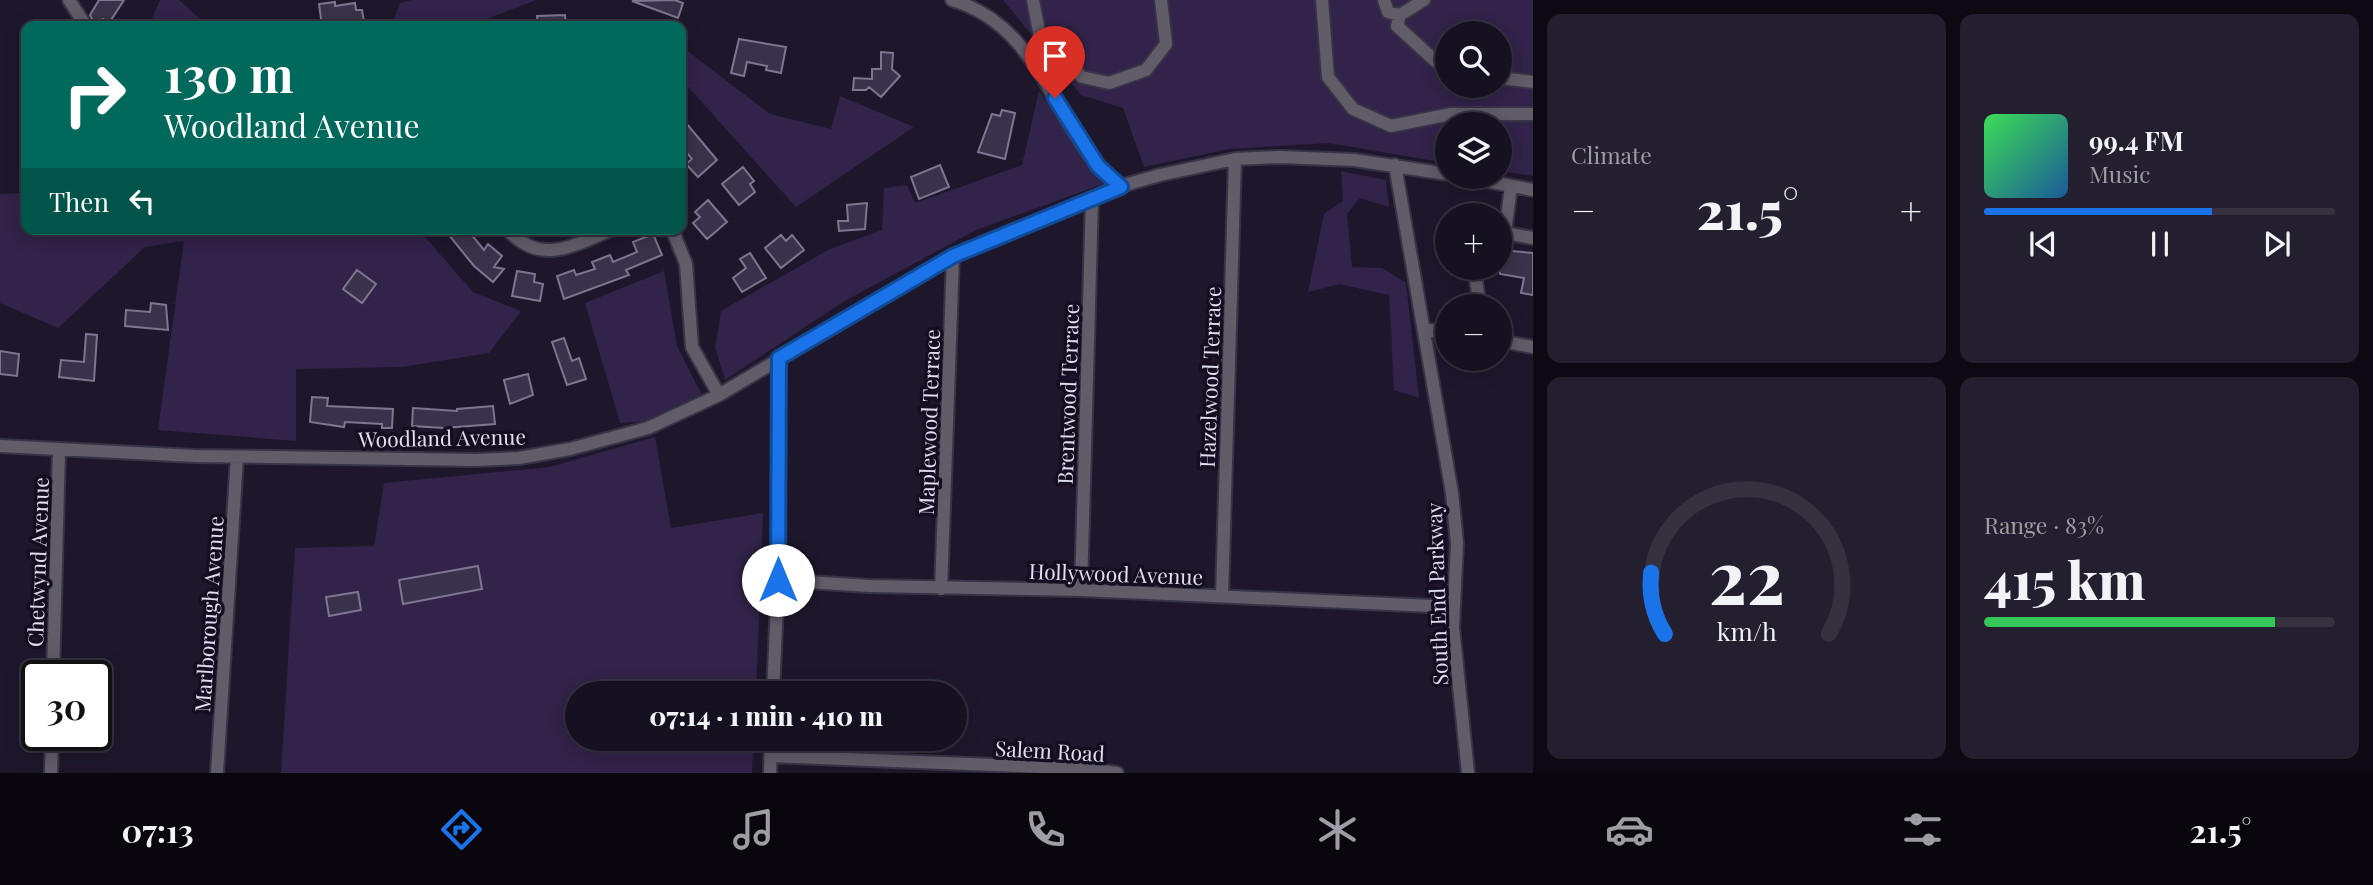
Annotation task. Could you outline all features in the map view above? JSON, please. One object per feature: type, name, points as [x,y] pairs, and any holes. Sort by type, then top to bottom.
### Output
[{"type":"street","points":[[69,0],[83,21]]},
{"type":"street","points":[[952,0],[975,7],[1002,24],[1027,53],[1098,166],[1121,187]]},
{"type":"street","points":[[1032,0],[1040,37],[1082,77],[1109,83],[1146,70],[1166,44],[1161,0]]},
{"type":"street","points":[[1322,0],[1328,77],[1353,108],[1391,126],[1451,114],[1533,114]]},
{"type":"street","points":[[1384,0],[1388,12],[1400,15]]},
{"type":"street","points":[[1424,0],[1400,15],[1397,26],[1435,61]]},
{"type":"street","points":[[1512,79],[1533,82]]},
{"type":"street","name":"Woodland Avenue","points":[[0,446],[237,457],[477,460],[519,458],[611,440],[648,428],[719,395],[953,256],[1121,187],[1235,159],[1280,157],[1395,165],[1435,172]]},
{"type":"street","name":"Hazelwood Terrace","points":[[1222,596],[1235,159]]},
{"type":"street","name":"South End Parkway","points":[[1395,165],[1457,543],[1455,663],[1468,773]]},
{"type":"street","points":[[1512,186],[1533,190]]},
{"type":"street","name":"Brentwood Terrace","points":[[1081,590],[1092,198]]},
{"type":"street","points":[[514,235],[528,248],[553,251],[597,235]]},
{"type":"street","points":[[674,235],[686,264],[692,348],[719,395]]},
{"type":"street","points":[[1512,235],[1533,238]]},
{"type":"street","name":"Maplewood Terrace","points":[[941,589],[953,256]]},
{"type":"street","points":[[1423,329],[1435,330]]},
{"type":"street","points":[[1512,343],[1533,347]]},
{"type":"street","points":[[774,681],[778,580],[779,358]]},
{"type":"street","name":"Chetwynd Avenue","points":[[53,660],[59,449]]},
{"type":"street","name":"Marlborough Avenue","points":[[217,773],[237,457]]},
{"type":"street","name":"Hollywood Avenue","points":[[778,580],[941,589],[1081,590],[1454,607]]},
{"type":"street","points":[[51,773],[52,751]]},
{"type":"street","points":[[770,773],[771,751]]},
{"type":"street","name":"Salem Road","points":[[771,756],[994,770],[1090,769],[1117,773]]},
{"type":"shaded area","points":[[160,0],[179,0],[202,21],[151,21]]},
{"type":"shaded area","points":[[412,0],[536,0],[482,21],[393,21],[400,3]]},
{"type":"shaded area","points":[[1003,0],[1533,0],[1533,176],[1512,173],[1512,112],[1435,112],[1435,161],[1329,143],[1229,149],[1144,167],[1123,108],[1081,95]]},
{"type":"shaded area","points":[[686,50],[770,114],[831,129],[840,96],[914,127],[796,207],[686,85]]},
{"type":"shaded area","points":[[1039,91],[1106,183],[976,230],[843,302],[725,380],[715,347],[721,311],[830,249],[882,230],[884,188],[907,185],[915,203],[1022,165]]},
{"type":"shaded area","points":[[1341,171],[1386,180],[1389,207],[1360,198],[1347,214],[1352,267],[1382,268],[1406,283],[1419,398],[1394,390],[1389,295],[1339,284],[1308,292],[1324,214],[1343,201]]},
{"type":"shaded area","points":[[21,193],[21,235],[423,235],[473,292],[521,311],[489,353],[402,367],[296,369],[296,441],[158,430],[184,241],[145,247],[58,328],[0,303],[0,194]]},
{"type":"shaded area","points":[[664,271],[677,346],[702,395],[645,421],[620,423],[585,303]]},
{"type":"shaded area","points":[[655,437],[671,528],[763,513],[756,681],[565,681],[565,751],[753,751],[752,773],[281,773],[295,548],[374,546],[384,483],[550,467]]},
{"type":"building","points":[[99,0],[124,0],[110,21],[93,21],[90,15]]},
{"type":"building","points":[[675,0],[683,3],[678,18],[632,1]]},
{"type":"building","points":[[335,2],[335,6],[355,3],[356,10],[362,10],[364,21],[321,21],[319,4]]},
{"type":"building","points":[[565,15],[566,21],[538,21],[537,16]]},
{"type":"building","points":[[739,39],[786,47],[781,73],[766,70],[767,66],[747,62],[744,76],[731,73]]},
{"type":"building","points":[[881,52],[893,53],[892,69],[900,76],[881,97],[869,87],[866,90],[853,90],[854,78],[872,79],[872,69],[881,69]]},
{"type":"building","points":[[1002,110],[1015,113],[1005,159],[978,152],[992,114],[1000,116]]},
{"type":"building","points":[[686,123],[717,160],[698,177],[686,164],[692,159],[686,152]]},
{"type":"building","points":[[940,165],[949,187],[919,199],[911,177]]},
{"type":"building","points":[[743,167],[754,181],[750,184],[755,192],[739,205],[722,184]]},
{"type":"building","points":[[708,200],[727,222],[707,239],[693,223],[700,217],[695,212]]},
{"type":"building","points":[[867,203],[865,229],[839,231],[838,221],[848,221],[847,205]]},
{"type":"building","points":[[449,235],[472,235],[484,250],[488,244],[502,256],[494,267],[504,269],[493,282],[474,266]]},
{"type":"building","points":[[653,235],[662,255],[626,270],[629,275],[564,299],[557,276],[574,270],[576,275],[595,269],[592,262],[610,255],[613,262],[637,252],[633,242]]},
{"type":"building","points":[[781,235],[786,241],[792,235],[804,250],[781,268],[765,248]]},
{"type":"building","points":[[1512,251],[1533,253],[1533,295],[1521,293],[1524,278],[1512,276]]},
{"type":"building","points":[[750,253],[766,278],[742,292],[733,278],[746,268],[740,259]]},
{"type":"building","points":[[357,270],[376,284],[362,303],[343,289]]},
{"type":"building","points":[[517,271],[535,274],[534,282],[543,284],[540,301],[512,296]]},
{"type":"building","points":[[151,303],[166,305],[168,330],[125,326],[126,310],[150,312]]},
{"type":"building","points":[[86,334],[97,335],[94,381],[59,377],[61,360],[84,362]]},
{"type":"building","points":[[564,338],[572,361],[579,358],[586,379],[567,385],[552,342]]},
{"type":"building","points":[[0,351],[19,354],[17,376],[0,374]]},
{"type":"building","points":[[528,374],[533,395],[510,404],[504,380]]},
{"type":"building","points":[[312,397],[328,398],[327,406],[393,409],[392,428],[382,428],[382,424],[345,422],[344,427],[310,422]]},
{"type":"building","points":[[493,406],[495,424],[444,428],[412,426],[413,408],[457,411]]},
{"type":"building","points":[[478,566],[482,589],[403,604],[399,580]]},
{"type":"building","points":[[358,592],[361,610],[329,616],[326,597]]},
{"type":"route","points":[[778,580],[779,358],[929,268],[1121,187],[1098,166],[1055,98]]}]
